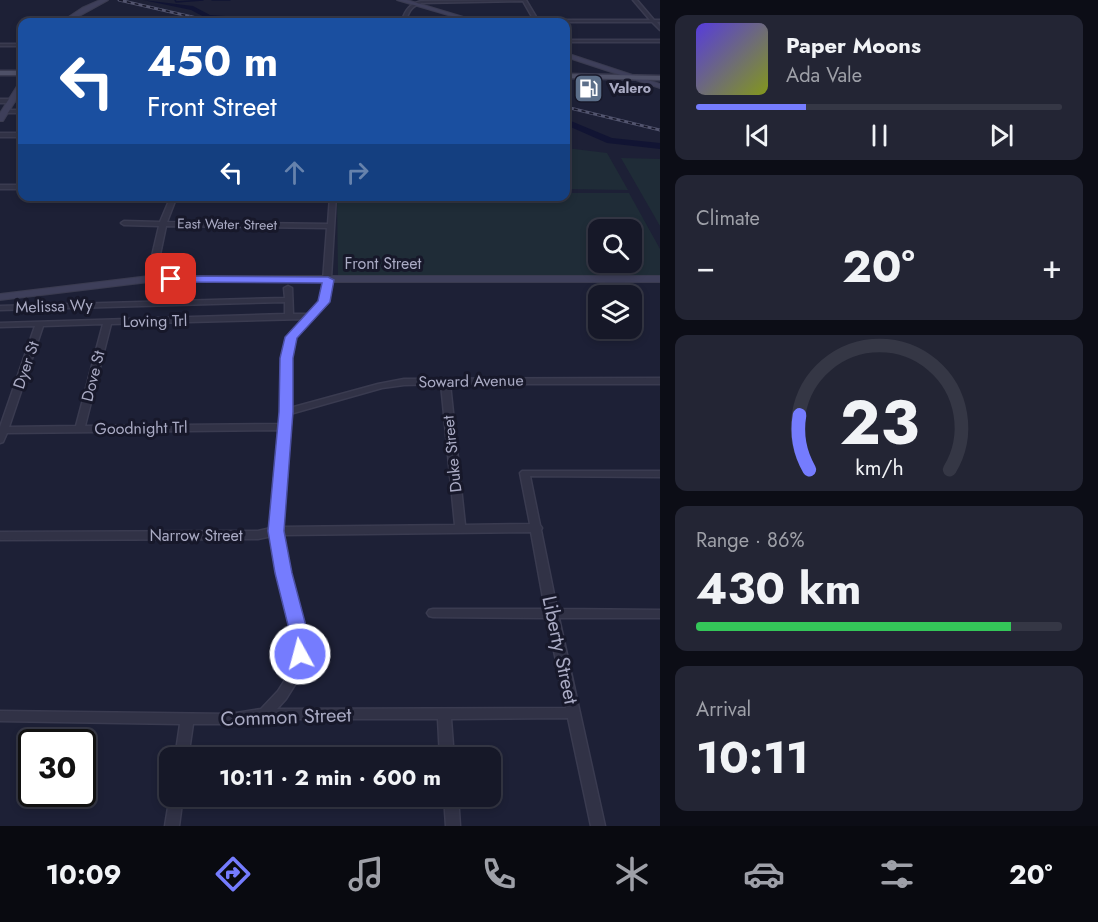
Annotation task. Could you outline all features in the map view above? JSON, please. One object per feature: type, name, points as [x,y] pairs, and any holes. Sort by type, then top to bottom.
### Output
[{"type":"main road","points":[[3,73],[18,71]]},
{"type":"main road","points":[[570,78],[603,73]]},
{"type":"main road","points":[[570,77],[603,73],[642,81],[660,80]]},
{"type":"main road","points":[[586,76],[660,80]]},
{"type":"street","points":[[76,18],[105,0]]},
{"type":"street","points":[[69,18],[112,0]]},
{"type":"street","points":[[400,0],[463,18]]},
{"type":"street","points":[[406,18],[407,10],[414,4],[428,1],[524,0],[535,18]]},
{"type":"street","points":[[635,0],[660,28]]},
{"type":"street","points":[[570,22],[660,21]]},
{"type":"street","points":[[570,41],[660,41]]},
{"type":"street","points":[[0,45],[18,45]]},
{"type":"street","points":[[570,57],[603,73],[660,86]]},
{"type":"street","points":[[2,115],[18,91]]},
{"type":"street","points":[[0,101],[12,101]]},
{"type":"street","points":[[2,115],[18,113]]},
{"type":"street","points":[[0,135],[18,135]]},
{"type":"street","points":[[0,187],[18,187]]},
{"type":"street","points":[[153,269],[163,223],[172,201]]},
{"type":"street","points":[[264,714],[282,695],[300,668],[301,641],[276,531],[286,412],[286,358],[291,337],[324,302],[328,280],[333,201]]},
{"type":"street","name":"East Water Street","points":[[124,223],[331,226]]},
{"type":"street","name":"Front Street","points":[[0,297],[149,279],[660,279]]},
{"type":"street","points":[[288,288],[289,317]]},
{"type":"street","name":"Melissa Wy","points":[[0,308],[289,300]]},
{"type":"street","name":"Loving Trl","points":[[0,325],[310,316]]},
{"type":"street","name":"Dove St","points":[[80,429],[107,322]]},
{"type":"street","name":"Dyer St","points":[[0,440],[40,324]]},
{"type":"street","name":"Soward Avenue","points":[[286,412],[381,386],[444,381],[660,381]]},
{"type":"street","name":"Duke Street","points":[[444,381],[460,528]]},
{"type":"street","name":"Goodnight Trl","points":[[2,430],[283,427]]},
{"type":"street","name":"Liberty Street","points":[[598,826],[552,614],[525,473],[660,474]]},
{"type":"street","name":"Narrow Street","points":[[0,536],[258,535],[276,531],[537,528]]},
{"type":"street","points":[[433,613],[660,614]]},
{"type":"street","name":"Common Street","points":[[0,716],[230,719],[264,714],[573,713]]},
{"type":"street","points":[[444,714],[446,747]]},
{"type":"street","points":[[183,747],[187,719]]},
{"type":"street","points":[[172,826],[175,807]]},
{"type":"street","points":[[452,807],[453,826]]},
{"type":"shaded area","points":[[570,148],[607,153],[628,190],[570,189]]},
{"type":"shaded area","points":[[621,158],[660,159],[660,226]]},
{"type":"shaded area","points":[[570,193],[629,193],[660,249],[660,275],[338,275],[337,201],[570,201]]},
{"type":"waterway","points":[[146,0],[193,8],[208,17],[224,18]]},
{"type":"waterway","points":[[175,0],[176,2],[203,0]]},
{"type":"waterway","points":[[212,0],[230,0]]},
{"type":"waterway","points":[[570,124],[610,141],[660,146]]},
{"type":"railway","points":[[119,0],[197,18]]},
{"type":"railway","points":[[570,108],[660,130]]},
{"type":"place","name":"Valero","points":[[588,88]]},
{"type":"route","points":[[171,279],[328,280],[324,302],[297,328],[291,337],[286,358],[286,412],[276,531],[301,641],[300,654]]}]
